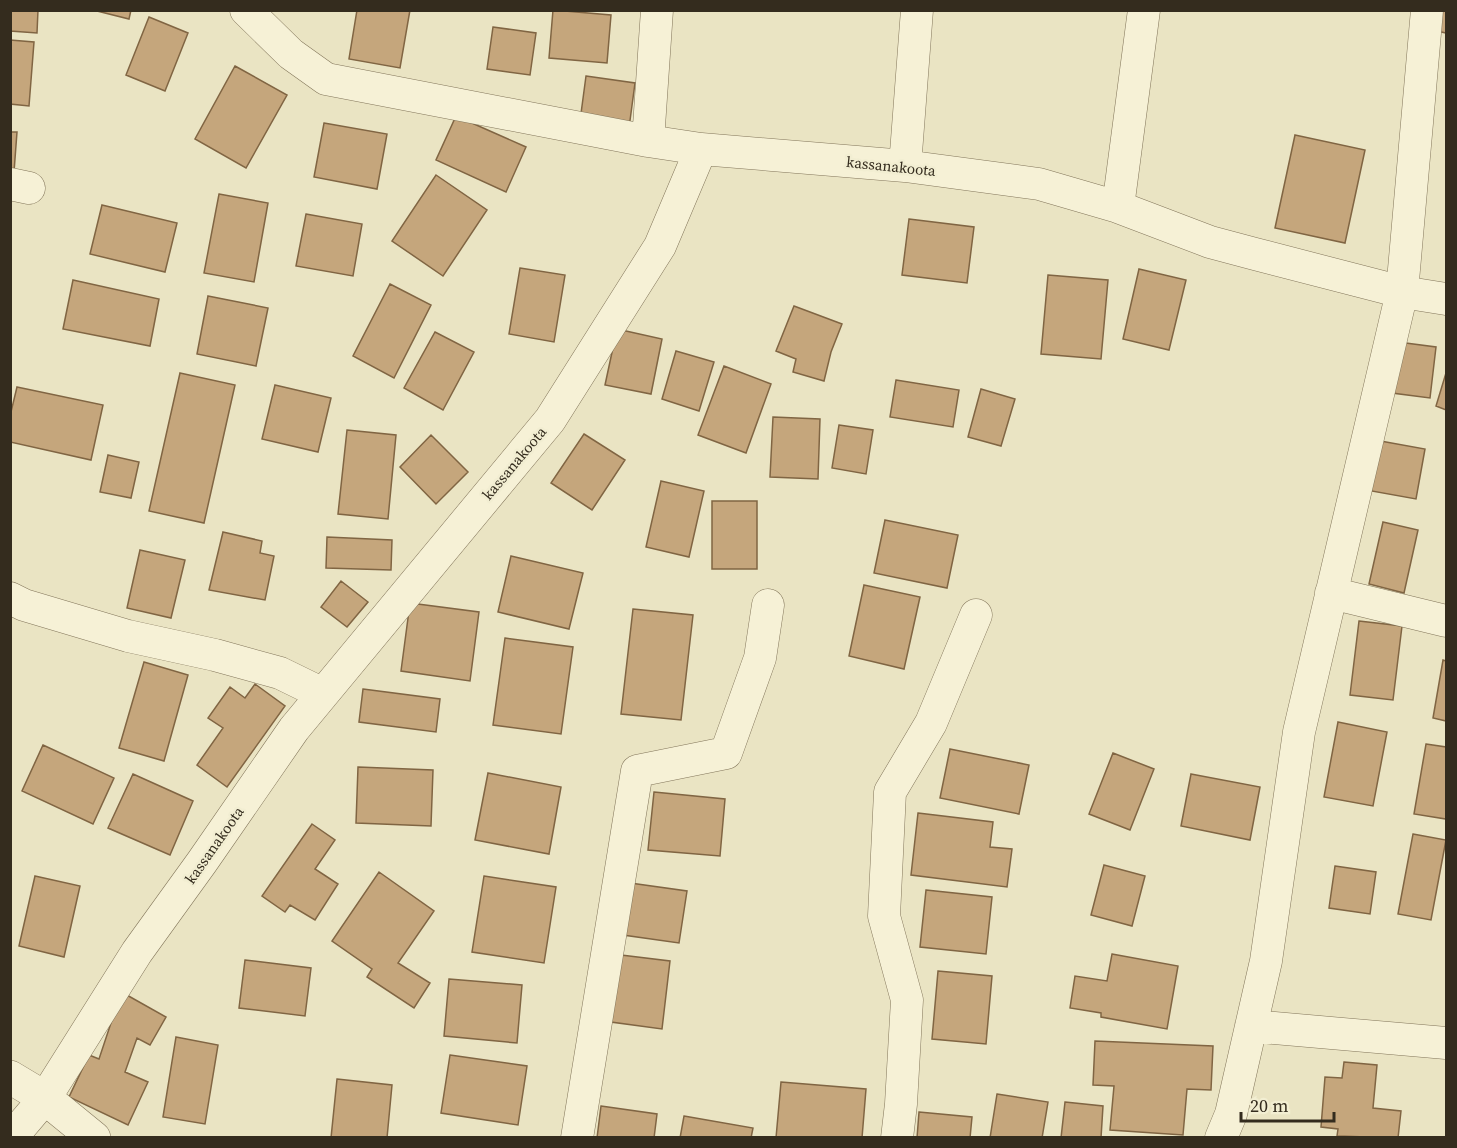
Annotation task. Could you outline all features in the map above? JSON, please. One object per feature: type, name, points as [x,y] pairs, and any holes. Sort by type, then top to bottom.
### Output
[{"type":"street","points":[[246,10],[291,54],[326,79],[648,141],[701,149]]},
{"type":"street","points":[[648,141],[657,10]]},
{"type":"street","points":[[905,166],[917,10]]},
{"type":"street","points":[[1118,207],[1144,10]]},
{"type":"street","points":[[1221,1137],[1231,1114],[1266,961],[1299,732],[1402,292],[1427,10]]},
{"type":"street","name":"kassanakoota","points":[[11,1137],[45,1098],[137,952],[294,729],[550,420],[660,246],[701,149],[905,166],[1039,184],[1118,207],[1210,242],[1402,292],[1446,299]]},
{"type":"street","points":[[1331,593],[1446,621]]},
{"type":"street","points":[[10,598],[24,605],[128,636],[215,655],[280,673],[323,694]]},
{"type":"street","points":[[577,1137],[637,771],[726,753],[760,658],[768,604]]},
{"type":"street","points":[[897,1137],[907,1000],[884,916],[890,792],[931,723],[976,615]]},
{"type":"street","points":[[1251,1026],[1446,1042]]},
{"type":"street","points":[[10,1077],[45,1098],[94,1137]]},
{"type":"building","points":[[10,10],[38,10],[37,33],[10,31]]},
{"type":"building","points":[[93,10],[131,10],[129,19]]},
{"type":"building","points":[[357,10],[410,10],[400,68],[349,59]]},
{"type":"building","points":[[553,10],[611,15],[607,63],[549,58]]},
{"type":"building","points":[[1436,10],[1446,10],[1446,33],[1432,30]]},
{"type":"building","points":[[149,17],[188,33],[165,91],[126,75]]},
{"type":"building","points":[[493,27],[536,33],[530,75],[487,69]]},
{"type":"building","points":[[10,40],[34,42],[29,106],[10,104]]},
{"type":"building","points":[[235,66],[287,95],[246,168],[195,139]]},
{"type":"building","points":[[586,76],[635,83],[629,128],[580,121]]},
{"type":"building","points":[[456,116],[526,147],[506,192],[436,160]]},
{"type":"building","points":[[324,123],[387,134],[377,189],[314,177]]},
{"type":"building","points":[[10,132],[17,132],[14,172],[10,172]]},
{"type":"building","points":[[1295,135],[1365,150],[1345,243],[1275,228]]},
{"type":"building","points":[[436,175],[487,210],[443,276],[392,241]]},
{"type":"building","points":[[219,194],[268,203],[254,282],[204,273]]},
{"type":"building","points":[[102,205],[177,223],[165,272],[90,254]]},
{"type":"building","points":[[306,214],[362,224],[353,276],[296,266]]},
{"type":"building","points":[[909,219],[974,227],[967,283],[902,275]]},
{"type":"building","points":[[520,268],[565,275],[554,342],[509,334]]},
{"type":"building","points":[[1139,269],[1186,280],[1169,350],[1123,339]]},
{"type":"building","points":[[1048,275],[1108,280],[1101,359],[1041,354]]},
{"type":"building","points":[[73,280],[159,299],[150,346],[63,329]]},
{"type":"building","points":[[390,284],[431,305],[394,378],[353,356]]},
{"type":"building","points":[[208,296],[268,308],[256,366],[197,354]]},
{"type":"building","points":[[794,306],[842,324],[831,352],[824,381],[793,372],[796,359],[776,351]]},
{"type":"building","points":[[617,329],[662,339],[651,394],[605,385]]},
{"type":"building","points":[[435,332],[474,352],[443,410],[404,388]]},
{"type":"building","points":[[1398,342],[1436,347],[1430,398],[1392,393]]},
{"type":"building","points":[[676,351],[714,362],[699,411],[662,399]]},
{"type":"building","points":[[724,366],[771,384],[746,453],[698,435]]},
{"type":"building","points":[[180,373],[235,385],[204,523],[149,511]]},
{"type":"building","points":[[1446,373],[1446,410],[1436,406]]},
{"type":"building","points":[[896,380],[959,390],[953,427],[890,417]]},
{"type":"building","points":[[275,385],[331,398],[318,452],[262,439]]},
{"type":"building","points":[[17,387],[103,405],[91,460],[10,442],[10,416]]},
{"type":"building","points":[[981,389],[1015,399],[1001,446],[968,437]]},
{"type":"building","points":[[773,417],[820,419],[818,479],[770,477]]},
{"type":"building","points":[[839,425],[873,430],[866,474],[832,468]]},
{"type":"building","points":[[347,430],[396,435],[388,519],[338,514]]},
{"type":"building","points":[[584,434],[625,460],[592,510],[551,483]]},
{"type":"building","points":[[431,435],[468,472],[436,504],[400,467]]},
{"type":"building","points":[[1375,440],[1425,449],[1416,499],[1366,490]]},
{"type":"building","points":[[108,455],[139,462],[131,498],[100,492]]},
{"type":"building","points":[[661,481],[704,491],[689,557],[646,547]]},
{"type":"building","points":[[712,501],[757,501],[757,569],[712,569]]},
{"type":"building","points":[[885,520],[958,535],[947,588],[874,573]]},
{"type":"building","points":[[1383,522],[1418,530],[1404,593],[1369,584]]},
{"type":"building","points":[[223,532],[262,541],[260,553],[274,556],[265,600],[209,590]]},
{"type":"building","points":[[327,537],[392,540],[391,570],[326,568]]},
{"type":"building","points":[[140,550],[185,560],[171,618],[127,608]]},
{"type":"building","points":[[511,556],[583,573],[569,629],[498,612]]},
{"type":"building","points":[[341,581],[368,602],[347,627],[321,607]]},
{"type":"building","points":[[864,585],[920,597],[904,669],[849,656]]},
{"type":"building","points":[[410,603],[479,612],[470,681],[401,671]]},
{"type":"building","points":[[633,609],[693,615],[681,720],[621,714]]},
{"type":"building","points":[[1359,621],[1402,626],[1393,700],[1350,695]]},
{"type":"building","points":[[505,638],[573,647],[561,734],[493,725]]},
{"type":"building","points":[[1443,660],[1446,661],[1446,721],[1433,718]]},
{"type":"building","points":[[144,662],[188,675],[164,761],[119,748]]},
{"type":"building","points":[[255,684],[285,706],[227,787],[197,765],[223,728],[208,718],[230,687],[245,698]]},
{"type":"building","points":[[363,689],[440,699],[436,732],[359,722]]},
{"type":"building","points":[[1338,722],[1387,732],[1373,806],[1324,797]]},
{"type":"building","points":[[1426,744],[1446,747],[1446,819],[1414,814]]},
{"type":"building","points":[[43,745],[114,778],[93,824],[22,791]]},
{"type":"building","points":[[950,749],[1029,765],[1019,814],[940,798]]},
{"type":"building","points":[[1113,753],[1154,769],[1130,830],[1089,814]]},
{"type":"building","points":[[358,767],[433,770],[431,826],[356,823]]},
{"type":"building","points":[[488,773],[561,787],[549,854],[475,840]]},
{"type":"building","points":[[133,774],[193,801],[170,855],[108,828]]},
{"type":"building","points":[[1191,774],[1260,787],[1250,840],[1181,826]]},
{"type":"building","points":[[654,792],[725,799],[720,856],[648,850]]},
{"type":"building","points":[[918,813],[993,822],[990,847],[1012,849],[1007,887],[911,875]]},
{"type":"building","points":[[312,824],[335,840],[315,869],[338,884],[315,920],[290,905],[285,912],[262,896]]},
{"type":"building","points":[[1413,834],[1446,840],[1431,920],[1398,914]]},
{"type":"building","points":[[1104,865],[1145,876],[1132,926],[1091,915]]},
{"type":"building","points":[[1335,866],[1376,872],[1370,914],[1329,908]]},
{"type":"building","points":[[379,872],[434,911],[398,963],[430,983],[414,1008],[367,977],[372,969],[332,941]]},
{"type":"building","points":[[35,876],[80,886],[64,957],[19,946]]},
{"type":"building","points":[[484,876],[556,887],[544,963],[472,952]]},
{"type":"building","points":[[623,882],[687,891],[679,943],[616,934]]},
{"type":"building","points":[[926,890],[992,897],[986,954],[920,947]]},
{"type":"building","points":[[1112,954],[1178,966],[1167,1029],[1101,1017],[1101,1013],[1070,1008],[1075,976],[1107,981]]},
{"type":"building","points":[[621,955],[670,961],[662,1029],[611,1022]]},
{"type":"building","points":[[245,960],[311,968],[305,1016],[239,1008]]},
{"type":"building","points":[[938,971],[992,976],[986,1044],[932,1039]]},
{"type":"building","points":[[449,979],[522,985],[517,1043],[444,1036]]},
{"type":"building","points":[[125,994],[166,1017],[150,1045],[137,1038],[125,1072],[148,1082],[128,1125],[69,1097],[89,1055],[99,1059],[111,1023],[109,1022]]},
{"type":"building","points":[[176,1037],[218,1045],[205,1124],[163,1117]]},
{"type":"building","points":[[1095,1041],[1213,1046],[1211,1090],[1187,1089],[1183,1135],[1110,1130],[1114,1086],[1093,1085]]},
{"type":"building","points":[[450,1055],[527,1066],[518,1125],[441,1113]]},
{"type":"building","points":[[1344,1062],[1377,1065],[1373,1108],[1401,1111],[1398,1138],[1337,1136],[1338,1129],[1321,1127],[1325,1077],[1342,1078]]},
{"type":"building","points":[[337,1079],[392,1085],[387,1138],[331,1138]]},
{"type":"building","points":[[781,1082],[866,1089],[862,1138],[776,1138]]},
{"type":"building","points":[[997,1094],[1048,1102],[1042,1138],[990,1138]]},
{"type":"building","points":[[1065,1102],[1103,1106],[1101,1138],[1061,1138]]},
{"type":"building","points":[[601,1106],[657,1114],[654,1138],[597,1138]]},
{"type":"building","points":[[919,1112],[972,1117],[970,1138],[917,1138]]},
{"type":"building","points":[[684,1116],[753,1128],[751,1138],[680,1138]]}]
